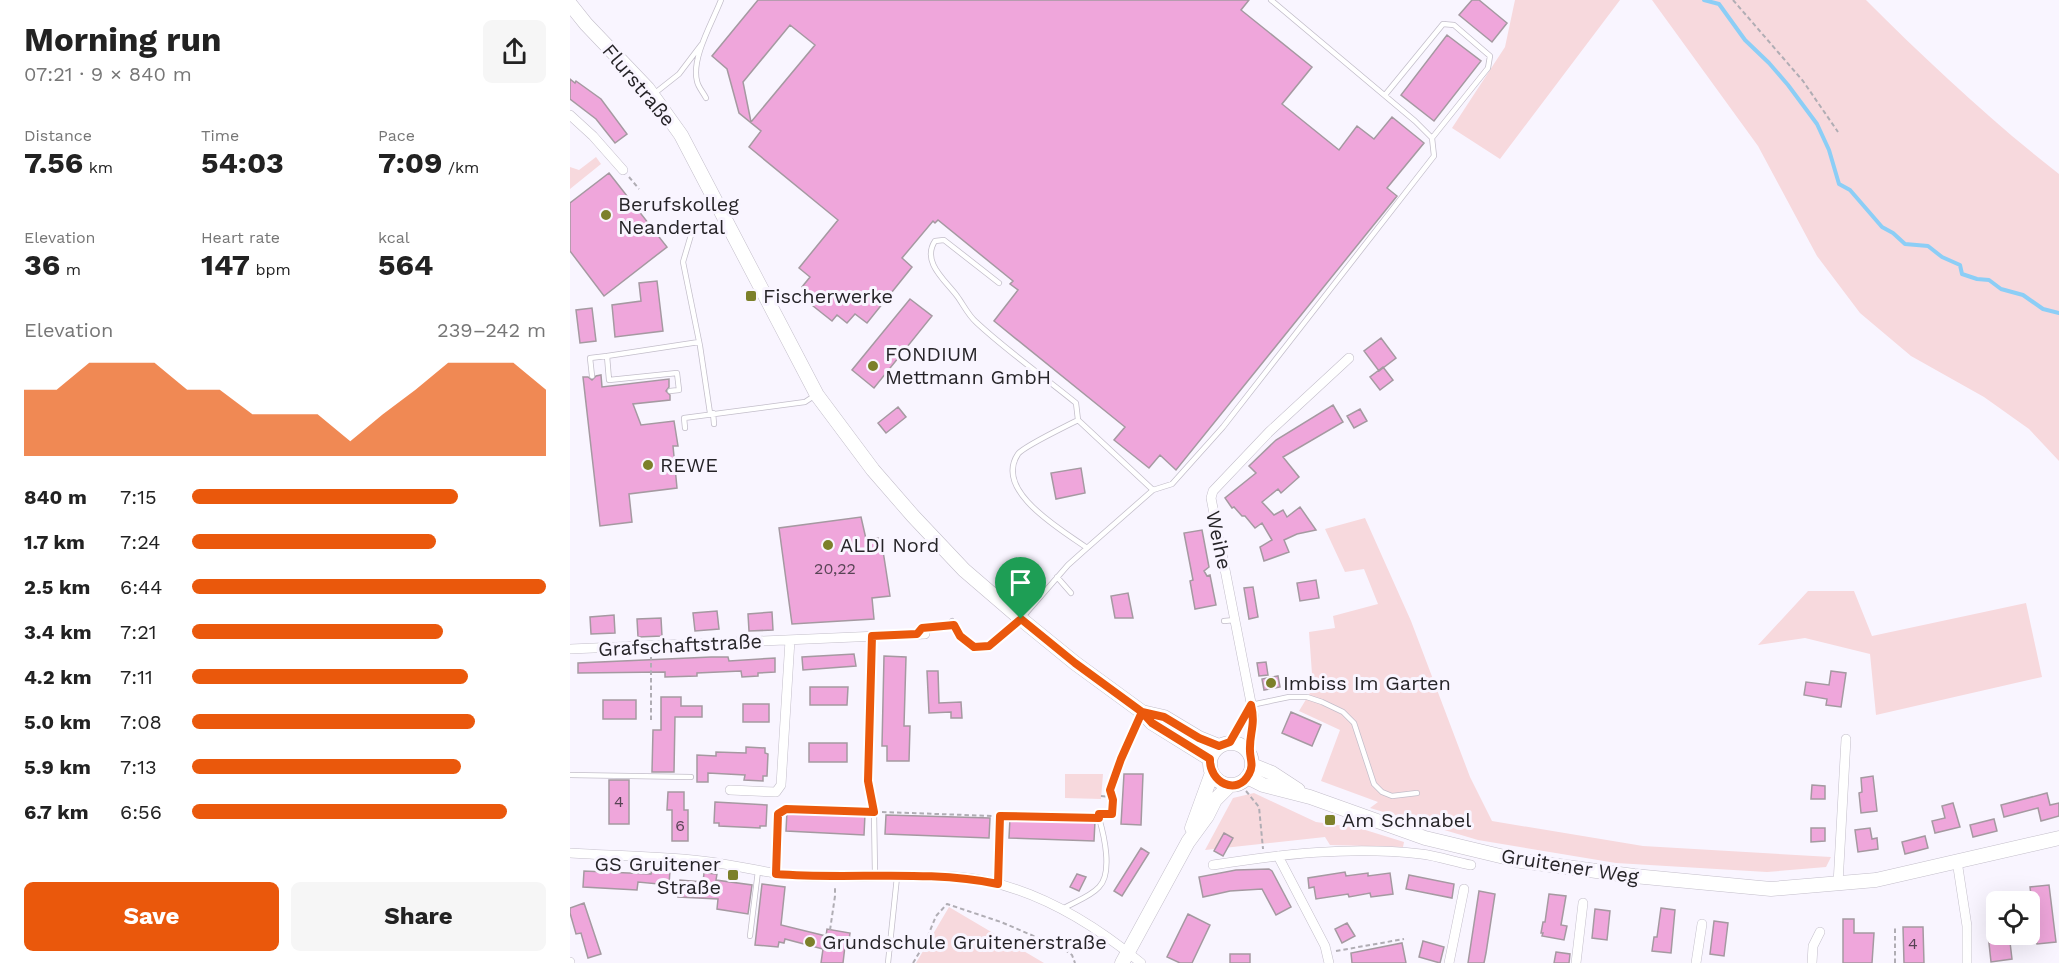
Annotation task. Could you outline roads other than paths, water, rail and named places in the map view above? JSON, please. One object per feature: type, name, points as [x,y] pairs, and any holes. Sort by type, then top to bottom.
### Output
[{"type":"main road","name":"Flurstraße","points":[[570,4],[653,95],[681,135],[817,395],[873,470],[964,570],[1021,619],[1122,699],[1142,712]]},
{"type":"main road","points":[[1142,712],[1164,717],[1199,738],[1241,745],[1249,771],[1242,782],[1230,785],[1220,782],[1212,774]]},
{"type":"main road","points":[[1142,712],[1152,723],[1210,759]]},
{"type":"main road","points":[[1210,759],[1225,744]]},
{"type":"main road","points":[[1188,842],[1212,774],[1210,759]]},
{"type":"main road","name":"Gruitener Weg","points":[[1249,771],[1263,784],[1310,797],[1425,838],[1521,861],[1634,876],[1760,888],[1802,888],[1876,880],[2059,838]]},
{"type":"main road","points":[[1125,958],[1188,842],[1207,816],[1215,800],[1230,785]]},
{"type":"street","points":[[570,115],[593,136],[623,170]]},
{"type":"street","name":"Weihe","points":[[1249,771],[1254,718],[1211,498],[1213,491],[1269,432],[1348,358]]},
{"type":"street","name":"Grafschaftstraße","points":[[570,650],[921,634]]},
{"type":"street","name":"Grafschaftstraße","points":[[730,790],[776,792],[781,785],[790,640]]},
{"type":"street","points":[[1225,744],[1251,705]]},
{"type":"street","points":[[1838,884],[1846,739]]},
{"type":"street","points":[[1213,865],[1264,857],[1341,850],[1423,855],[1471,865]]},
{"type":"street","points":[[570,853],[710,862],[776,874],[835,877],[960,877],[998,884],[1039,898],[1062,909],[1125,958],[1141,963]]},
{"type":"street","points":[[1278,856],[1328,952],[1329,963]]},
{"type":"street","points":[[1957,861],[1967,926],[1967,963]]},
{"type":"street","points":[[1449,963],[1464,889]]},
{"type":"street","points":[[1576,963],[1583,903]]},
{"type":"street","points":[[1696,963],[1702,924]]},
{"type":"street","points":[[1812,963],[1813,946],[1820,932]]},
{"type":"lane","points":[[706,98],[696,80],[696,67],[721,0]]},
{"type":"lane","points":[[953,623],[960,636],[974,647],[989,646],[1021,619],[1087,548],[1153,490],[1172,484],[1223,427],[1434,156],[1432,138],[1385,95],[1270,0]]},
{"type":"lane","points":[[1385,95],[1443,24],[1454,25],[1490,56],[1488,68],[1432,138]]},
{"type":"lane","points":[[653,95],[679,74],[704,41]]},
{"type":"lane","points":[[691,235],[683,262],[702,344],[714,424]]},
{"type":"lane","points":[[999,283],[944,240],[935,241],[931,247],[932,260],[939,276],[974,320],[1076,403],[1078,420],[1153,490]]},
{"type":"lane","points":[[592,376],[590,358],[702,344]]},
{"type":"lane","points":[[607,356],[609,380],[677,373],[679,390],[669,391]]},
{"type":"lane","points":[[685,428],[684,418],[805,402],[817,395]]},
{"type":"lane","points":[[1078,420],[1019,452],[1012,469],[1015,484],[1032,508],[1087,548]]},
{"type":"lane","points":[[1057,578],[1071,592]]},
{"type":"lane","points":[[1224,621],[1235,620]]},
{"type":"lane","points":[[1000,637],[1002,644]]},
{"type":"lane","points":[[974,647],[975,654]]},
{"type":"lane","points":[[1251,705],[1289,696],[1307,698],[1335,707],[1349,717],[1353,723],[1374,784],[1382,792],[1392,796],[1417,794]]},
{"type":"lane","points":[[570,775],[690,777]]},
{"type":"lane","points":[[874,812],[875,877]]},
{"type":"lane","points":[[998,884],[1000,816]]},
{"type":"lane","points":[[1062,909],[1091,893],[1105,877],[1106,858],[1099,818]]},
{"type":"lane","points":[[750,936],[758,871]]},
{"type":"lane","points":[[888,963],[897,877]]},
{"type":"waterway","points":[[1704,0],[1719,4],[1745,40],[1788,85],[1817,124],[1829,150],[1839,184],[1850,190],[1882,227],[1905,244],[1928,246],[1942,257],[1960,265],[1962,274],[1989,280],[2001,289],[2023,295],[2043,309],[2059,313]]},
{"type":"place","name":"Berufskolleg Neandertal","points":[[606,215]]},
{"type":"place","name":"Fischerwerke","points":[[751,296]]},
{"type":"place","name":"FONDIUM Mettmann GmbH","points":[[873,366]]},
{"type":"place","name":"REWE","points":[[648,465]]},
{"type":"place","name":"ALDI Nord","points":[[828,545]]},
{"type":"place","name":"Imbiss Im Garten","points":[[1271,683]]},
{"type":"place","name":"Am Schnabel","points":[[1330,820]]},
{"type":"place","name":"GS Gruitener Straße","points":[[733,875]]},
{"type":"place","name":"Grundschule Gruitenerstraße","points":[[810,942]]}]
